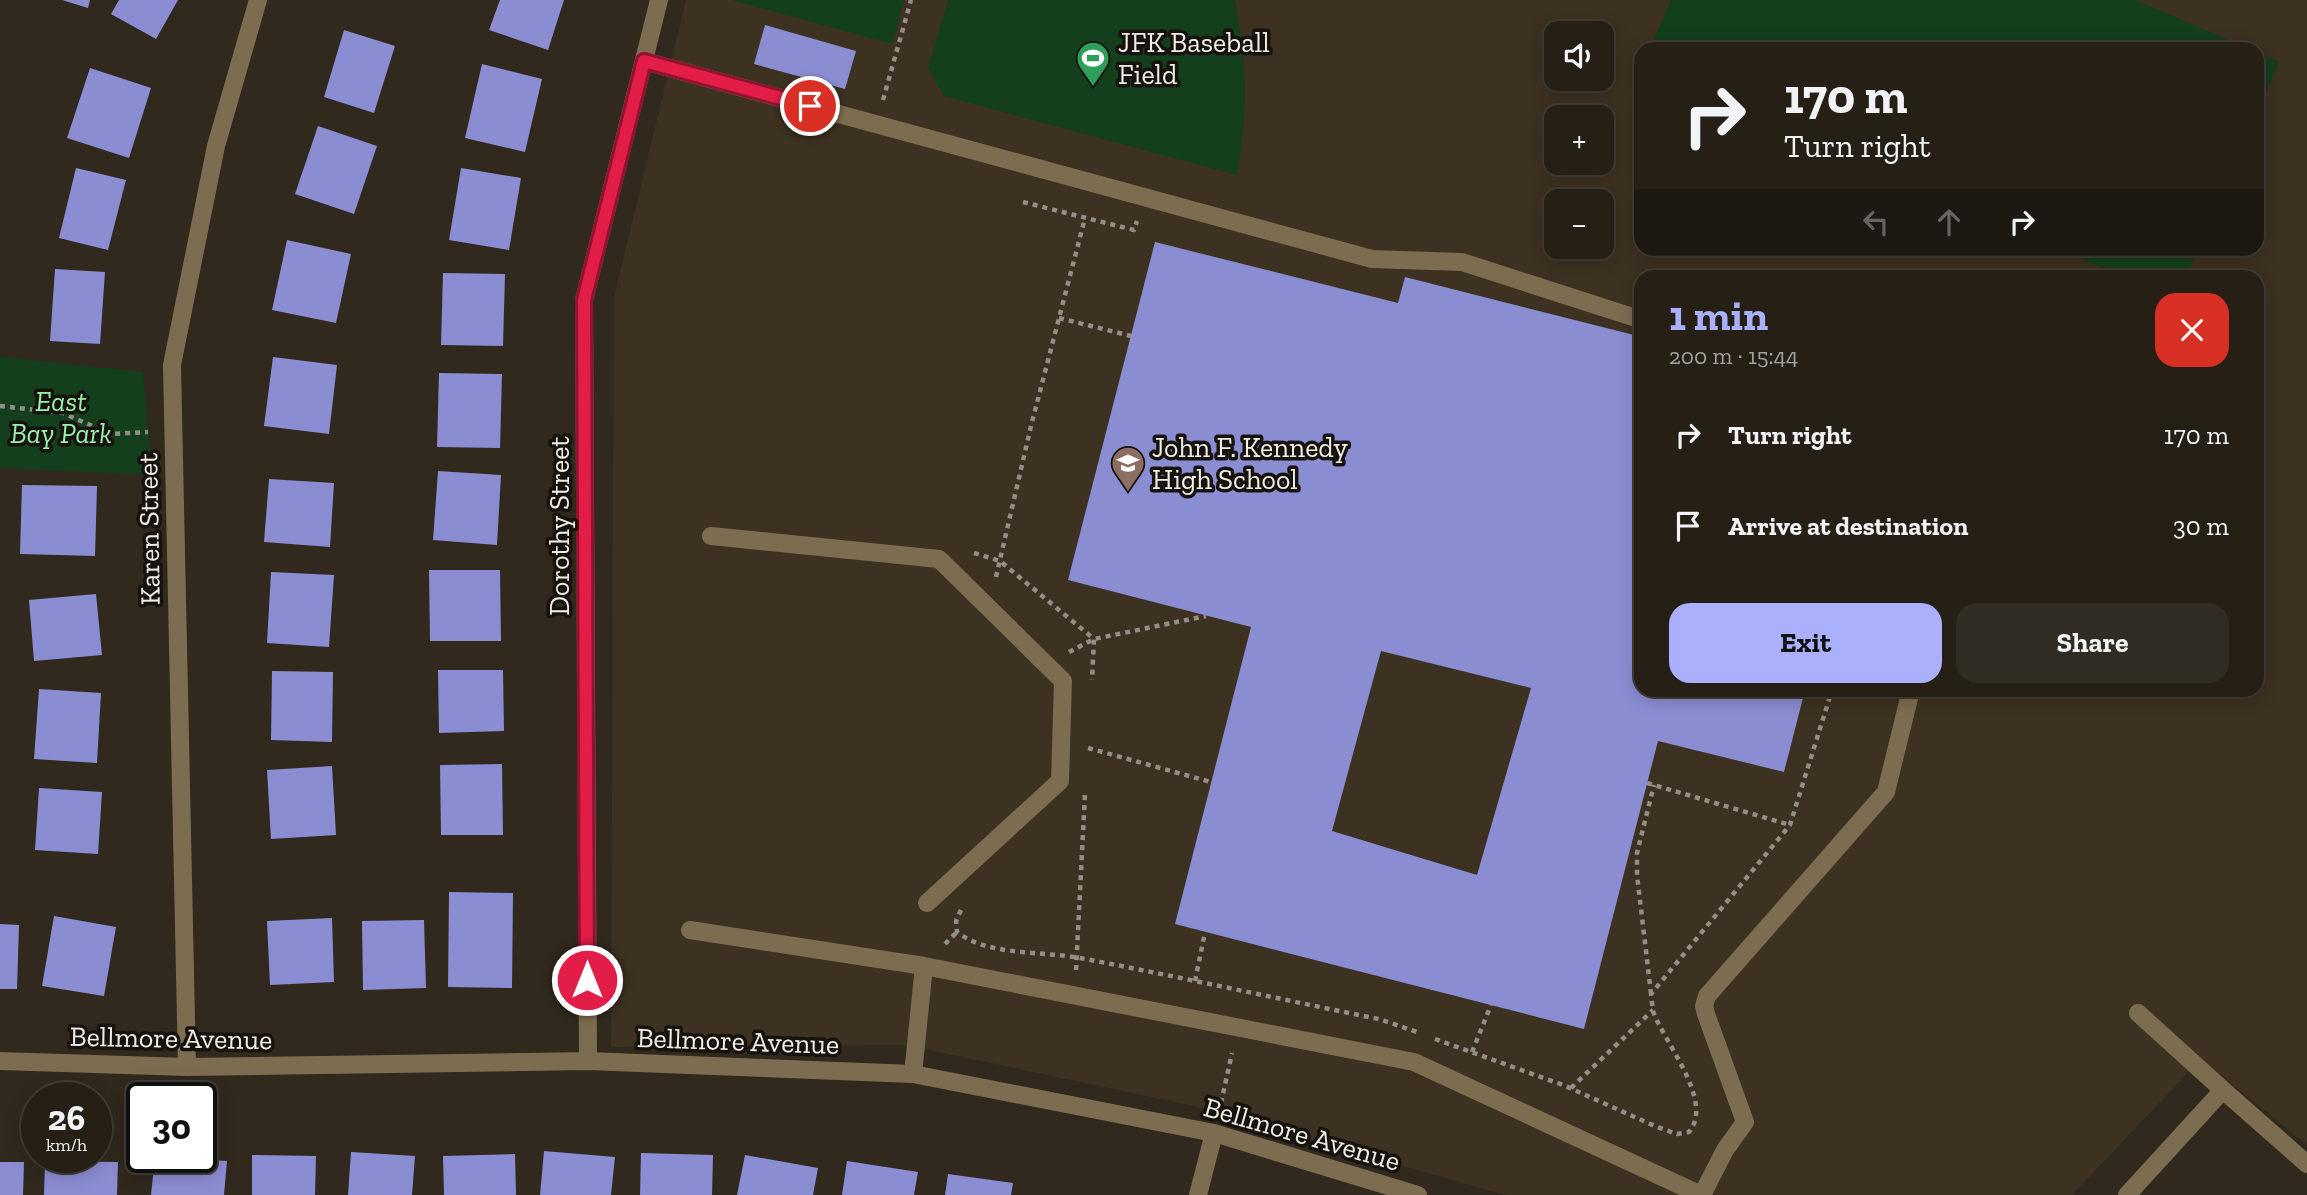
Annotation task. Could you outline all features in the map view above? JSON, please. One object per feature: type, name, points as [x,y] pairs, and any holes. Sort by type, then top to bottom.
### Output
[{"type":"street","name":"Karen Street","points":[[187,1067],[172,365],[216,146],[258,0]]},
{"type":"street","name":"Dorothy Street","points":[[588,1061],[584,300],[659,0]]},
{"type":"street","points":[[644,61],[1372,260],[1462,262],[1634,317]]},
{"type":"street","points":[[711,536],[939,559],[1063,681],[1060,781],[927,903]]},
{"type":"street","points":[[690,930],[924,966],[1414,1062],[1702,1195],[1724,1150],[1745,1122],[1706,1014],[1704,1006],[1707,996],[1886,792],[1909,697]]},
{"type":"street","points":[[913,1074],[924,966]]},
{"type":"street","points":[[2138,1013],[2307,1164]]},
{"type":"street","name":"Bellmore Avenue","points":[[0,1061],[187,1067],[588,1061],[913,1074],[1214,1133],[1418,1195]]},
{"type":"street","points":[[2127,1195],[2223,1090]]},
{"type":"street","points":[[1198,1195],[1214,1133]]},
{"type":"path","points":[[877,124],[911,0]]},
{"type":"path","points":[[1023,202],[1134,230],[1144,197]]},
{"type":"path","points":[[989,608],[1031,426],[1085,218]]},
{"type":"path","points":[[1059,318],[1131,336]]},
{"type":"path","points":[[0,406],[63,413],[110,434],[173,430]]},
{"type":"path","points":[[1063,655],[1094,639],[1206,616]]},
{"type":"path","points":[[1651,994],[1790,825],[1830,697]]},
{"type":"path","points":[[1088,748],[1211,782]]},
{"type":"path","points":[[1647,783],[1790,825]]},
{"type":"path","points":[[967,905],[960,911],[956,921],[957,932],[982,946],[1076,957],[1378,1019],[1570,1088],[1657,1127],[1677,1134],[1689,1132],[1695,1125],[1697,1112],[1692,1088],[1653,1010],[1637,875],[1637,853],[1654,785]]},
{"type":"path","points":[[1075,806],[1085,797]]},
{"type":"path","points":[[1195,981],[1205,932]]},
{"type":"path","points":[[1472,1052],[1491,1005]]},
{"type":"path","points":[[1570,1088],[1653,1010]]},
{"type":"path","points":[[1221,1103],[1234,1042]]},
{"type":"shaded area","name":"John F. Kennedy High School","points":[[686,0],[2307,0],[2307,1145],[2201,1059],[2072,1195],[1505,1195],[1194,1106],[905,1045],[611,1047],[614,297]]},
{"type":"green space","points":[[732,0],[904,0],[892,44]]},
{"type":"green space","name":"JFK Baseball Field","points":[[948,0],[1235,0],[1245,87],[1237,175],[944,96],[928,68]]},
{"type":"green space","points":[[1671,0],[2136,0],[2233,42],[1653,42]]},
{"type":"green space","points":[[2264,56],[2279,62],[2264,97]]},
{"type":"green space","points":[[2075,256],[2195,256],[2189,270],[2108,270]]},
{"type":"green space","name":"East Bay Park","points":[[0,357],[143,372],[152,475],[0,468]]},
{"type":"building","points":[[62,0],[90,0],[88,8]]},
{"type":"building","points":[[119,0],[178,0],[156,39],[111,14]]},
{"type":"building","points":[[500,0],[564,0],[548,50],[489,30]]},
{"type":"building","points":[[765,25],[856,51],[845,89],[754,64]]},
{"type":"building","points":[[344,30],[395,46],[374,113],[324,97]]},
{"type":"building","points":[[482,64],[542,79],[525,152],[465,138]]},
{"type":"building","points":[[90,68],[151,88],[129,158],[67,138]]},
{"type":"building","points":[[318,126],[377,146],[354,214],[295,194]]},
{"type":"building","points":[[76,168],[126,180],[108,250],[59,238]]},
{"type":"building","points":[[461,168],[521,178],[509,250],[449,240]]},
{"type":"building","points":[[287,240],[351,254],[336,323],[272,310]]},
{"type":"building","points":[[1155,242],[1398,303],[1405,277],[1634,335],[1634,697],[1803,697],[1784,772],[1658,741],[1584,1029],[1175,924],[1251,627],[1068,580]],"holes":[[[1381,651],[1531,688],[1477,875],[1332,831]]]},
{"type":"building","points":[[55,269],[105,272],[100,344],[50,341]]},
{"type":"building","points":[[443,273],[505,274],[503,346],[441,345]]},
{"type":"building","points":[[273,357],[337,365],[329,434],[264,426]]},
{"type":"building","points":[[439,373],[502,374],[500,448],[437,447]]},
{"type":"building","points":[[438,471],[501,475],[497,545],[433,540]]},
{"type":"building","points":[[269,479],[334,483],[330,547],[264,542]]},
{"type":"building","points":[[22,485],[97,486],[95,556],[20,554]]},
{"type":"building","points":[[429,570],[500,570],[501,641],[430,641]]},
{"type":"building","points":[[271,572],[334,575],[329,647],[267,643]]},
{"type":"building","points":[[96,594],[102,655],[34,661],[29,600]]},
{"type":"building","points":[[438,670],[503,670],[504,731],[439,733]]},
{"type":"building","points":[[272,671],[333,672],[332,742],[271,740]]},
{"type":"building","points":[[39,689],[101,693],[97,763],[34,759]]},
{"type":"building","points":[[502,764],[503,835],[441,835],[440,765]]},
{"type":"building","points":[[332,766],[336,835],[271,839],[267,770]]},
{"type":"building","points":[[39,788],[102,792],[98,854],[35,850]]},
{"type":"building","points":[[449,892],[513,893],[512,988],[448,987]]},
{"type":"building","points":[[54,916],[116,927],[104,996],[42,986]]},
{"type":"building","points":[[332,918],[334,982],[270,985],[267,921]]},
{"type":"building","points":[[424,920],[426,988],[363,990],[362,921]]},
{"type":"building","points":[[0,924],[19,925],[17,989],[0,989]]},
{"type":"building","points":[[544,1151],[615,1157],[611,1195],[540,1195]]},
{"type":"building","points":[[351,1152],[415,1156],[412,1195],[348,1195]]},
{"type":"building","points":[[641,1153],[713,1155],[712,1195],[640,1195]]},
{"type":"building","points":[[515,1154],[516,1195],[444,1195],[443,1156]]},
{"type":"building","points":[[252,1155],[316,1156],[315,1195],[252,1195]]},
{"type":"building","points":[[745,1155],[818,1168],[813,1195],[737,1195]]},
{"type":"building","points":[[217,1160],[227,1161],[224,1195],[151,1195],[153,1173],[217,1173]]},
{"type":"building","points":[[847,1161],[918,1172],[914,1195],[842,1195]]},
{"type":"building","points":[[0,1162],[21,1162],[23,1195],[0,1195]]},
{"type":"building","points":[[112,1162],[118,1162],[117,1195],[44,1195],[45,1173],[112,1173]]},
{"type":"building","points":[[948,1174],[1013,1183],[1011,1195],[945,1195]]},
{"type":"place","name":"JFK Baseball Field","points":[[1093,88]]},
{"type":"place","name":"John F. Kennedy High School","points":[[1128,493]]},
{"type":"route","points":[[587,980],[584,300],[644,61],[810,106]]}]
